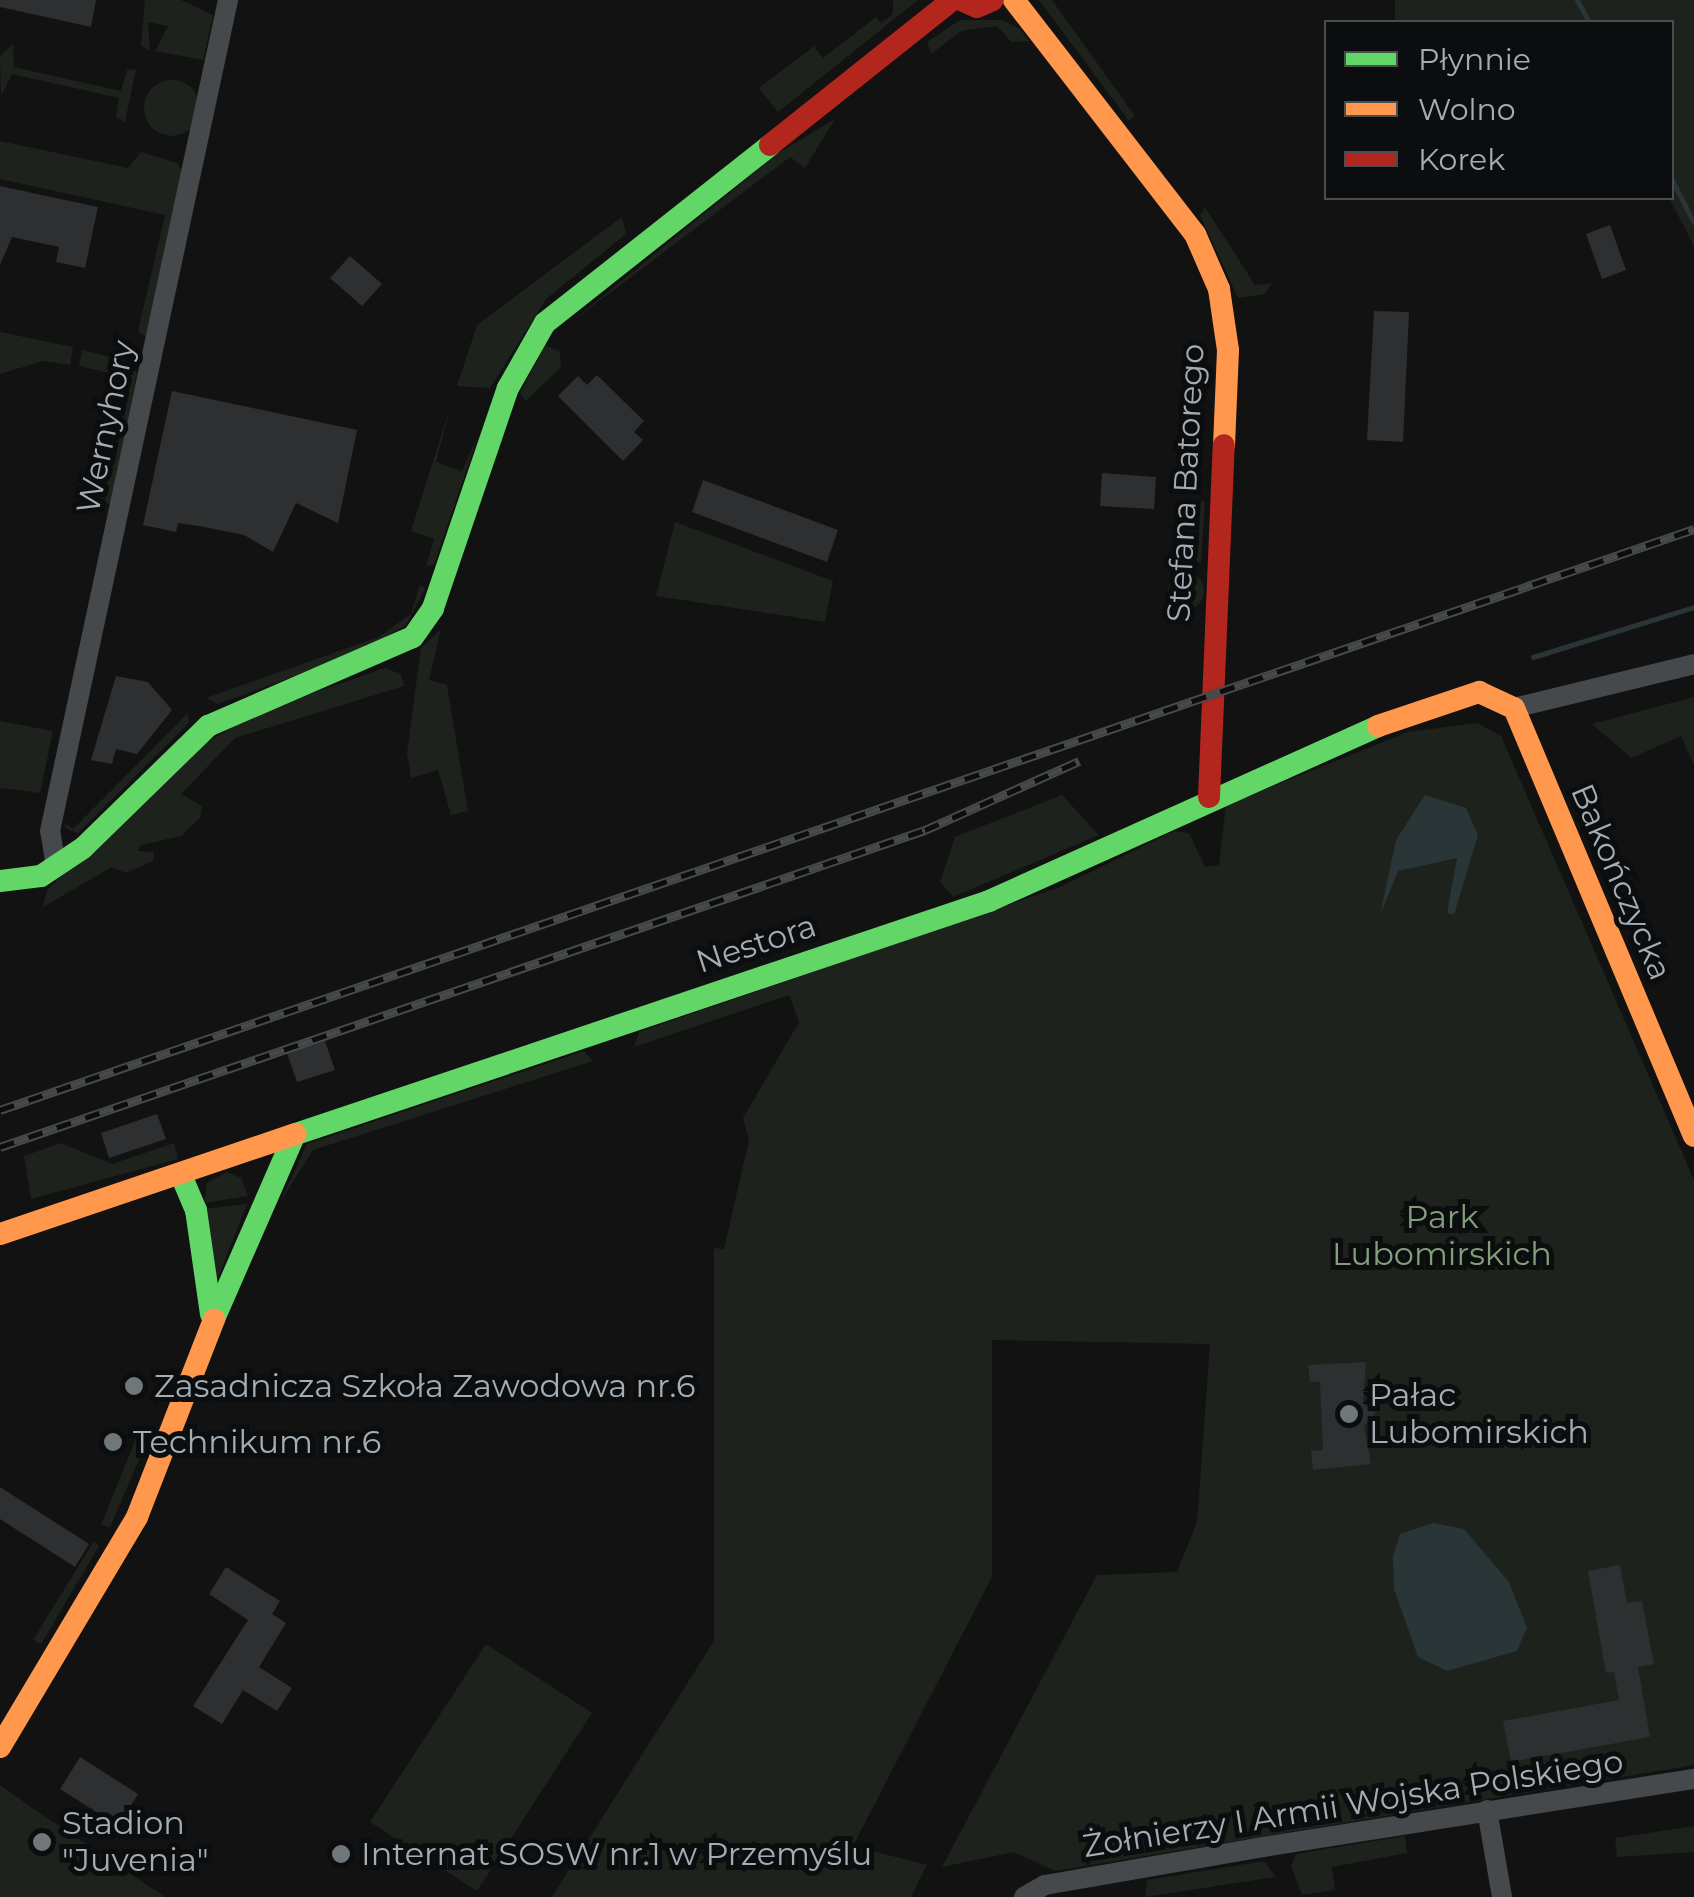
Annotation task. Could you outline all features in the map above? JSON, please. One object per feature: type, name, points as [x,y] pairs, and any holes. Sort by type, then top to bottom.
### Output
[{"type":"street","name":"Wernyhory","points":[[56,867],[50,831],[228,0]]},
{"type":"street","points":[[0,881],[56,867],[208,726],[412,637],[433,608],[508,388],[545,322],[952,0]]},
{"type":"street","points":[[960,0],[977,7],[993,0]]},
{"type":"street","name":"Stefana Batorego","points":[[1014,0],[1195,234],[1221,300],[1228,350],[1208,797]]},
{"type":"street","points":[[1514,708],[1694,664]]},
{"type":"street","name":"Nestora","points":[[0,1234],[989,902],[1208,797],[1440,700],[1479,692],[1514,708]]},
{"type":"street","name":"Bakończycka","points":[[1514,708],[1694,1136]]},
{"type":"street","points":[[0,1748],[122,1546],[258,1208],[294,1136]]},
{"type":"street","points":[[216,1162],[250,1180],[258,1208]]},
{"type":"street","points":[[182,1175],[196,1210],[212,1324]]},
{"type":"street","name":"Żołnierzy I Armii Wojska Polskiego","points":[[1024,1897],[1045,1886],[1487,1810],[1694,1779]]},
{"type":"street","points":[[1487,1810],[1502,1897]]},
{"type":"green space","points":[[145,0],[181,0],[213,15],[203,60],[155,51],[168,26],[148,22],[150,50],[141,46]]},
{"type":"green space","points":[[893,0],[918,0],[778,112],[759,88],[814,46],[823,58],[876,17],[881,23],[893,14]]},
{"type":"green space","points":[[1039,0],[1052,0],[1135,116],[1129,121]]},
{"type":"green space","points":[[1395,0],[1694,0],[1694,246],[1670,200],[1674,200],[1674,20],[1395,20]]},
{"type":"green space","points":[[960,20],[1002,20],[1020,29],[1134,177],[1029,41],[1011,42],[997,26],[961,31],[931,54],[927,42]]},
{"type":"green space","points":[[13,44],[14,67],[121,91],[127,70],[136,69],[125,122],[116,117],[119,98],[12,74],[1,96],[0,56]]},
{"type":"green space","points":[[172,80],[192,88],[200,108],[192,128],[172,136],[152,128],[144,108],[152,88]]},
{"type":"green space","points":[[835,119],[805,168],[790,157],[566,326],[780,152]]},
{"type":"green space","points":[[0,141],[128,168],[141,152],[177,163],[183,173],[146,337],[138,331],[165,215],[0,179]]},
{"type":"green space","points":[[1205,207],[1255,285],[1272,283],[1265,294],[1238,298],[1200,215]]},
{"type":"green space","points":[[622,217],[626,234],[546,299],[490,388],[457,386],[477,325]]},
{"type":"green space","points":[[0,332],[73,347],[70,365],[43,361],[0,374]]},
{"type":"green space","points":[[545,345],[560,352],[561,367],[526,401],[520,394]]},
{"type":"green space","points":[[82,350],[123,360],[137,373],[111,504],[101,502],[132,378],[79,366]]},
{"type":"green space","points":[[451,405],[436,462],[462,471],[478,436],[434,565],[426,566],[434,539],[411,531]]},
{"type":"green space","points":[[1198,499],[1205,502],[1201,563],[1185,562],[1188,508]]},
{"type":"green space","points":[[675,522],[833,581],[825,622],[656,596]]},
{"type":"green space","points":[[1186,573],[1199,578],[1204,591],[1199,604],[1186,609],[1173,604],[1168,591],[1173,578]]},
{"type":"green space","points":[[420,585],[425,589],[406,625],[358,653],[218,704],[206,698],[379,637],[411,614]]},
{"type":"green space","points":[[441,629],[429,680],[447,685],[468,811],[451,815],[438,770],[411,778],[407,753],[421,648]]},
{"type":"green space","points":[[385,668],[401,674],[404,686],[235,738],[181,794],[202,806],[200,818],[181,836],[141,845],[138,851],[154,852],[153,861],[126,873],[112,867],[43,907],[47,890],[198,747],[264,710]]},
{"type":"green space","points":[[1694,697],[1694,765],[1681,736],[1631,758],[1592,724]]},
{"type":"green space","points":[[188,713],[189,723],[78,833],[67,829],[63,822],[73,829]]},
{"type":"green space","points":[[0,721],[53,731],[40,793],[0,788]]},
{"type":"green space","name":"Park Lubomirskich","points":[[1477,723],[1501,736],[1694,1180],[1694,1765],[1055,1871],[1014,1852],[942,1867],[1097,1575],[1177,1572],[1197,1522],[1210,1344],[992,1340],[992,1577],[853,1846],[927,1865],[911,1897],[552,1897],[714,1641],[714,1248],[724,1249],[749,1140],[743,1118],[799,1022],[789,995],[634,1047],[639,1032],[1060,887],[1174,831],[1189,833],[1205,867],[1219,865],[1226,805],[1408,732]]},
{"type":"green space","points":[[1062,795],[1099,835],[953,897],[940,882],[955,837]]},
{"type":"green space","points":[[584,1051],[593,1061],[313,1150],[279,1204],[307,1144]]},
{"type":"green space","points":[[61,1143],[112,1164],[174,1143],[178,1159],[31,1199],[24,1156]]},
{"type":"green space","points":[[227,1172],[241,1178],[248,1196],[204,1203],[207,1183]]},
{"type":"green space","points":[[247,1204],[216,1283],[205,1209]]},
{"type":"green space","points":[[141,1426],[151,1429],[135,1469],[110,1527],[101,1525]]},
{"type":"green space","points":[[94,1541],[99,1546],[41,1644],[33,1640]]},
{"type":"green space","points":[[486,1644],[592,1713],[477,1891],[370,1822]]},
{"type":"green space","name":"Stadion \"Juvenia\"","points":[[0,1785],[31,1807],[165,1897],[0,1897]]},
{"type":"green space","points":[[1694,1826],[1694,1852],[1617,1857],[1615,1838]]},
{"type":"green space","points":[[1405,1836],[1407,1853],[1332,1867],[1335,1890],[1302,1895],[1291,1866],[1296,1854]]},
{"type":"green space","points":[[1264,1861],[1276,1877],[1145,1897],[1147,1880]]},
{"type":"shaded area","points":[[1425,795],[1466,808],[1478,835],[1454,915],[1447,913],[1457,858],[1398,871],[1380,915],[1396,840]]},
{"type":"shaded area","points":[[1433,1523],[1464,1529],[1509,1582],[1527,1628],[1517,1651],[1447,1671],[1418,1657],[1394,1589],[1393,1556],[1400,1534]]},
{"type":"building","points":[[0,0],[96,0],[91,27],[0,7]]},
{"type":"building","points":[[0,186],[98,207],[85,268],[56,262],[59,247],[12,237],[0,265]]},
{"type":"building","points":[[1610,225],[1626,270],[1602,279],[1586,234]]},
{"type":"building","points":[[350,256],[382,284],[362,306],[330,278]]},
{"type":"building","points":[[1374,311],[1409,312],[1403,442],[1367,440]]},
{"type":"building","points":[[597,375],[644,421],[634,432],[643,440],[623,461],[558,396],[578,376],[587,385]]},
{"type":"building","points":[[172,391],[357,430],[338,523],[296,503],[273,552],[244,535],[178,523],[176,532],[143,525]]},
{"type":"building","points":[[1102,473],[1156,477],[1154,509],[1100,506]]},
{"type":"building","points":[[703,480],[838,530],[827,562],[692,512]]},
{"type":"building","points":[[116,676],[148,682],[172,710],[137,754],[116,749],[112,764],[91,760]]},
{"type":"building","points":[[325,1041],[335,1070],[297,1082],[287,1053]]},
{"type":"building","points":[[157,1114],[166,1139],[109,1158],[101,1133]]},
{"type":"building","name":"Pałac Lubomirskich","points":[[1366,1362],[1363,1403],[1376,1413],[1364,1425],[1371,1464],[1313,1470],[1311,1451],[1323,1450],[1320,1382],[1310,1382],[1308,1365]]},
{"type":"building","points":[[0,1487],[89,1544],[75,1567],[0,1519]]},
{"type":"building","points":[[1620,1565],[1627,1603],[1642,1601],[1654,1664],[1638,1667],[1650,1737],[1511,1762],[1503,1721],[1619,1700],[1614,1672],[1606,1673],[1588,1571]]},
{"type":"building","points":[[226,1567],[280,1601],[272,1614],[286,1623],[259,1667],[292,1688],[277,1711],[243,1690],[222,1724],[193,1706],[248,1620],[209,1594]]},
{"type":"building","points":[[80,1757],[138,1794],[118,1826],[60,1789]]},
{"type":"waterway","points":[[1577,0],[1588,20]]},
{"type":"waterway","points":[[1674,184],[1694,223]]},
{"type":"waterway","points":[[1533,657],[1694,607]]},
{"type":"railway","points":[[0,1110],[1694,529]]},
{"type":"railway","points":[[0,1147],[925,830],[1079,761]]},
{"type":"traffic: fast","points":[[0,881],[41,876],[83,848],[208,726],[413,637],[433,608],[508,388],[545,323],[770,145]]},
{"type":"traffic: fast","points":[[296,1134],[989,901],[1378,726]]},
{"type":"traffic: fast","points":[[214,1319],[294,1136]]},
{"type":"traffic: fast","points":[[181,1175],[196,1210],[211,1314]]},
{"type":"traffic: slow","points":[[1014,0],[1195,234],[1219,289],[1228,350],[1224,445]]},
{"type":"traffic: slow","points":[[1378,726],[1479,692],[1514,708],[1694,1136]]},
{"type":"traffic: slow","points":[[0,1234],[296,1134]]},
{"type":"traffic: slow","points":[[0,1747],[137,1517],[214,1319]]},
{"type":"traffic: jam","points":[[770,145],[952,0]]},
{"type":"traffic: jam","points":[[961,0],[977,7],[993,0]]},
{"type":"traffic: jam","points":[[1209,797],[1224,445]]},
{"type":"place","name":"Zasadnicza Szkoła Zawodowa nr.6","points":[[134,1386]]},
{"type":"place","name":"Pałac Lubomirskich","points":[[1349,1414]]},
{"type":"place","name":"Technikum nr.6","points":[[113,1442]]},
{"type":"place","name":"Stadion \"Juvenia\"","points":[[42,1842]]},
{"type":"place","name":"Internat SOSW nr.1 w Przemyślu","points":[[341,1854]]}]
